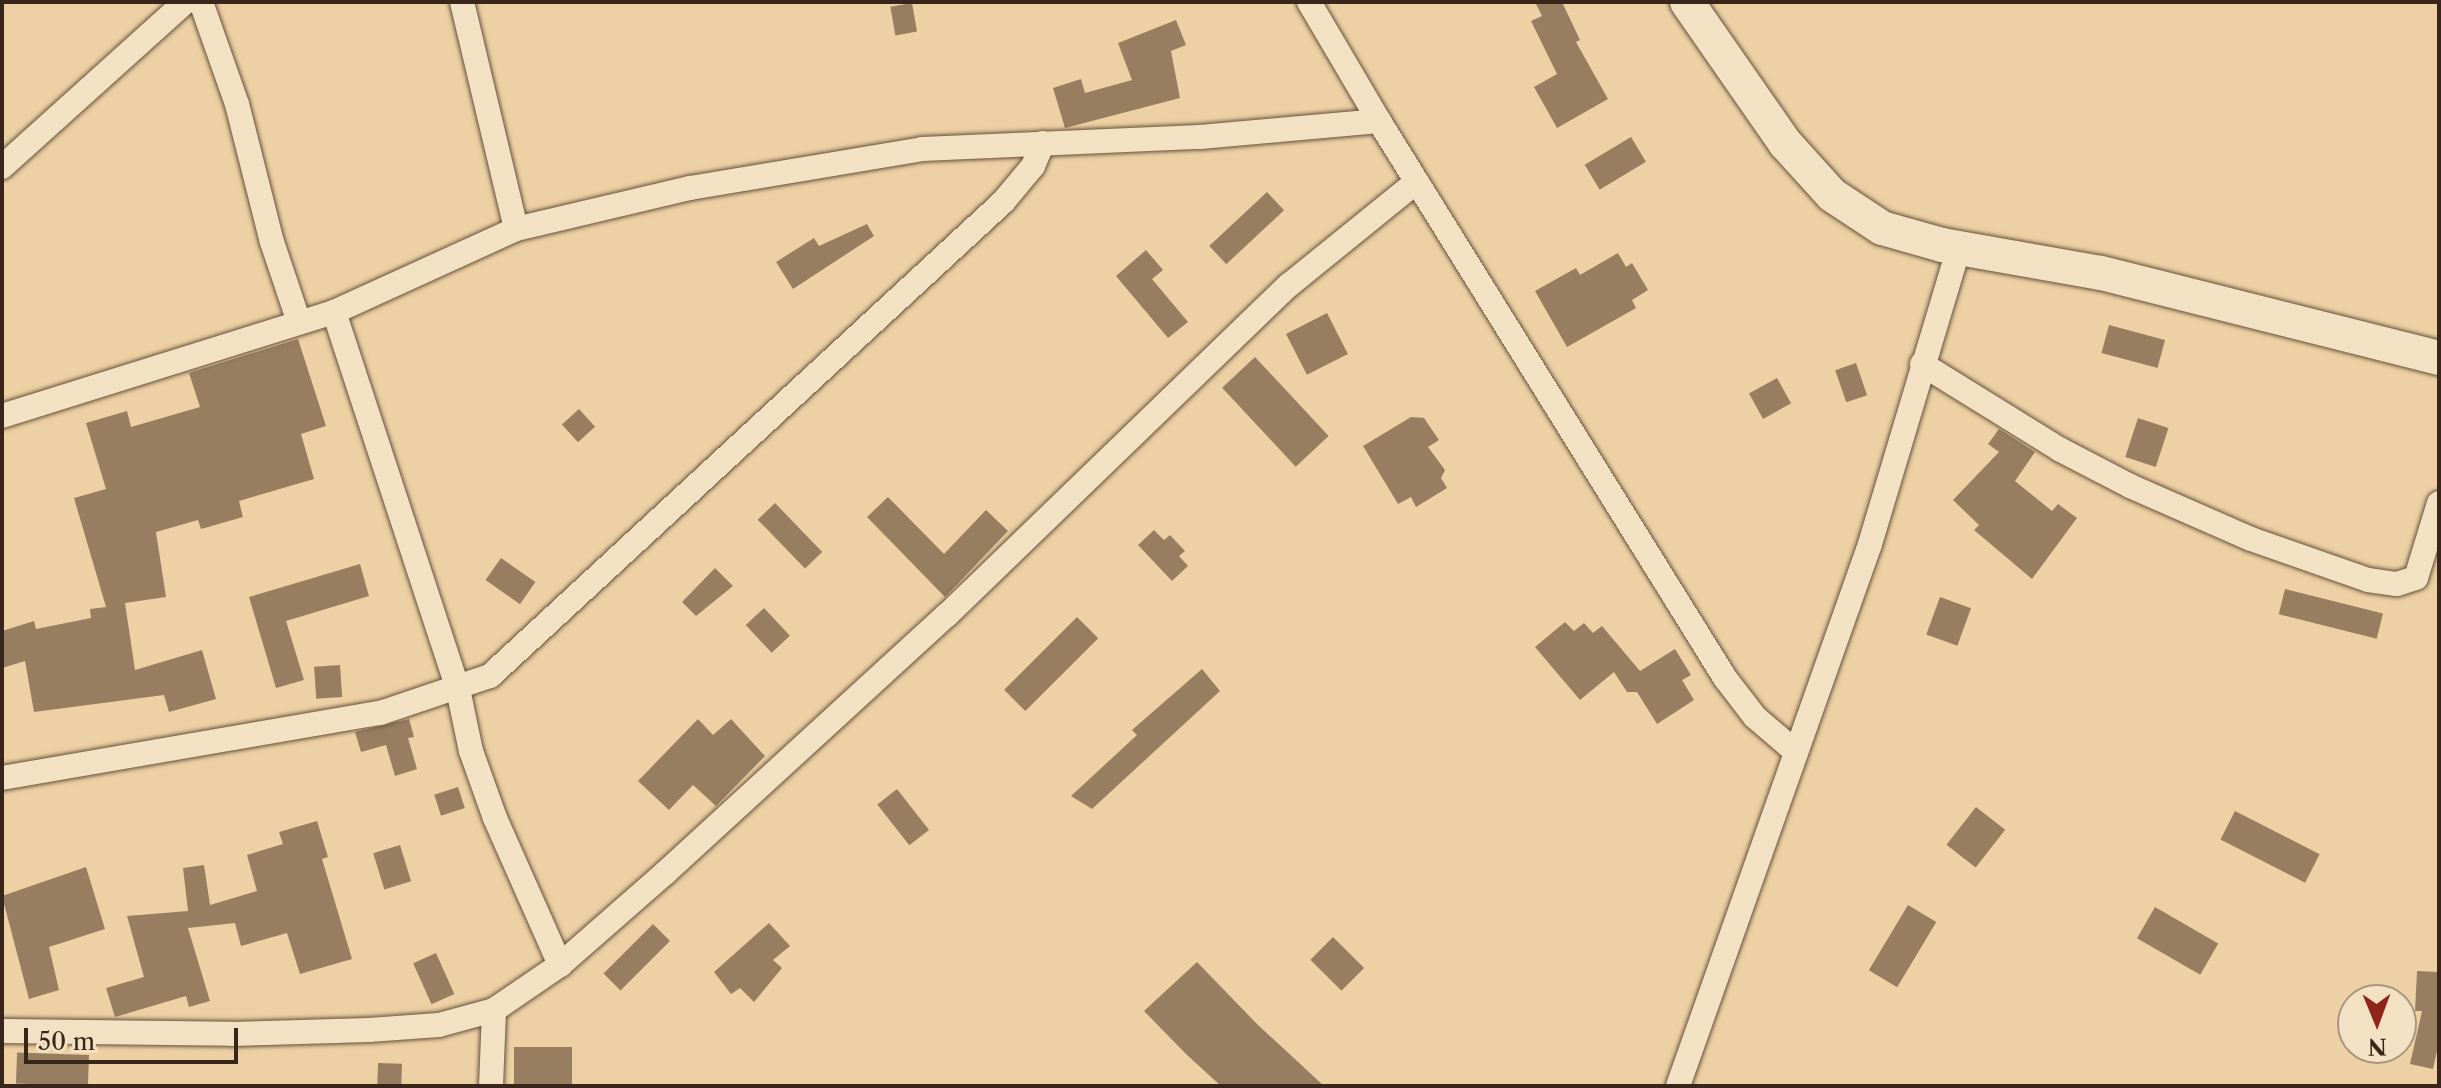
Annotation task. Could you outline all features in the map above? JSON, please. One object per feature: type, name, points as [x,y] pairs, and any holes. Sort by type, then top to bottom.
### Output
[{"type":"street","points":[[2,167],[185,2]]},
{"type":"street","points":[[201,2],[237,104],[272,242],[299,322]]},
{"type":"street","points":[[462,2],[516,229]]},
{"type":"street","points":[[1309,2],[1416,182],[1725,678],[1755,717],[1796,752]]},
{"type":"street","points":[[1687,2],[1761,114],[1808,170],[1858,214],[1882,228],[1959,248],[2101,273],[2439,358]]},
{"type":"street","points":[[2,416],[334,312],[516,229],[804,167],[922,149],[1379,121]]},
{"type":"street","points":[[2,778],[380,713],[490,676],[512,659],[1003,202],[1033,166],[1043,143]]},
{"type":"street","points":[[2,1031],[202,1035],[369,1030],[439,1025],[494,1010],[560,965],[947,615],[1289,285],[1416,182]]},
{"type":"street","points":[[1678,1086],[1870,544],[1959,248]]},
{"type":"street","points":[[334,312],[458,689],[471,751],[495,818],[560,965]]},
{"type":"street","points":[[1922,364],[2059,449],[2130,486],[2251,539],[2368,580],[2397,584],[2416,578],[2439,503]]},
{"type":"street","points":[[491,1086],[494,1010]]},
{"type":"building","points":[[1535,2],[1562,2],[1580,40],[1576,42],[1608,99],[1557,128],[1534,87],[1557,74],[1531,21],[1542,16]]},
{"type":"building","points":[[912,3],[917,32],[895,35],[890,7]]},
{"type":"building","points":[[1176,20],[1186,45],[1171,51],[1180,98],[1065,128],[1053,88],[1081,79],[1085,93],[1132,80],[1118,43]]},
{"type":"building","points":[[1631,137],[1646,162],[1600,190],[1585,165]]},
{"type":"building","points":[[1267,192],[1284,210],[1226,264],[1209,246]]},
{"type":"building","points":[[867,224],[874,236],[793,289],[776,262],[814,238],[819,246]]},
{"type":"building","points":[[1146,250],[1163,270],[1152,279],[1188,322],[1168,338],[1116,276]]},
{"type":"building","points":[[1618,253],[1626,267],[1632,263],[1648,290],[1632,300],[1636,308],[1567,347],[1535,291],[1576,268],[1580,275]]},
{"type":"building","points":[[1327,313],[1348,354],[1307,375],[1286,334]]},
{"type":"building","points":[[2109,325],[2165,340],[2158,368],[2101,353]]},
{"type":"building","points":[[298,339],[326,426],[301,434],[314,479],[239,501],[243,517],[201,529],[198,520],[156,532],[166,597],[125,603],[135,670],[202,650],[216,699],[169,712],[164,695],[34,712],[25,661],[2,668],[2,631],[34,621],[36,629],[91,618],[90,609],[106,607],[74,498],[106,489],[86,423],[127,411],[131,427],[200,407],[189,373]]},
{"type":"building","points":[[1255,357],[1329,436],[1296,467],[1222,388]]},
{"type":"building","points":[[1856,363],[1867,395],[1846,402],[1835,370]]},
{"type":"building","points":[[1777,378],[1791,403],[1763,419],[1749,394]]},
{"type":"building","points":[[579,409],[595,427],[578,442],[562,424]]},
{"type":"building","points":[[1411,417],[1424,418],[1439,440],[1428,447],[1445,470],[1441,478],[1447,488],[1416,507],[1411,497],[1398,504],[1363,446]]},
{"type":"building","points":[[2138,418],[2168,428],[2156,467],[2125,457]]},
{"type":"building","points":[[1999,429],[2035,452],[2015,481],[2052,511],[2058,504],[2077,518],[2032,579],[1974,530],[1979,525],[1953,500],[1999,452],[1988,444]]},
{"type":"building","points":[[888,497],[944,554],[986,510],[1008,531],[945,597],[867,517]]},
{"type":"building","points":[[775,503],[822,552],[805,569],[758,520]]},
{"type":"building","points":[[1154,530],[1164,540],[1170,535],[1185,551],[1179,556],[1188,566],[1172,581],[1138,545]]},
{"type":"building","points":[[501,558],[535,582],[520,604],[486,580]]},
{"type":"building","points":[[360,564],[369,596],[286,621],[304,680],[276,688],[249,597]]},
{"type":"building","points":[[715,568],[733,586],[696,616],[682,602]]},
{"type":"building","points":[[2285,589],[2383,613],[2377,639],[2279,614]]},
{"type":"building","points":[[1940,597],[1971,608],[1957,646],[1926,635]]},
{"type":"building","points":[[764,608],[790,636],[772,653],[746,625]]},
{"type":"building","points":[[1077,617],[1098,638],[1025,711],[1004,690]]},
{"type":"building","points":[[1565,622],[1574,631],[1584,623],[1593,633],[1602,626],[1640,671],[1675,649],[1691,675],[1682,680],[1694,700],[1657,724],[1637,692],[1627,692],[1614,672],[1580,700],[1535,647]]},
{"type":"building","points":[[340,665],[342,697],[316,699],[314,667]]},
{"type":"building","points":[[1202,669],[1220,691],[1092,809],[1071,796],[1137,735],[1132,730]]},
{"type":"building","points":[[409,719],[414,737],[408,738],[417,769],[395,776],[386,745],[361,752],[355,732]]},
{"type":"building","points":[[698,719],[713,735],[731,719],[765,756],[716,806],[693,785],[669,810],[638,781]]},
{"type":"building","points":[[458,787],[465,808],[441,816],[434,795]]},
{"type":"building","points":[[897,789],[929,830],[909,845],[877,804]]},
{"type":"building","points":[[1976,807],[2005,830],[1976,868],[1946,845]]},
{"type":"building","points":[[2235,811],[2320,854],[2305,883],[2220,840]]},
{"type":"building","points":[[317,821],[328,857],[322,859],[352,959],[300,974],[287,933],[241,946],[235,923],[188,928],[210,1001],[189,1007],[186,996],[115,1017],[106,988],[144,977],[127,916],[188,911],[183,868],[204,865],[210,905],[257,891],[247,855],[283,844],[279,832]]},
{"type":"building","points":[[400,845],[411,881],[384,890],[373,853]]},
{"type":"building","points":[[86,867],[105,929],[49,947],[59,990],[29,999],[2,896]]},
{"type":"building","points":[[1908,905],[1936,922],[1897,987],[1869,970]]},
{"type":"building","points":[[2155,907],[2218,944],[2200,975],[2137,938]]},
{"type":"building","points":[[769,923],[790,946],[773,960],[782,968],[754,1002],[740,988],[731,994],[714,972]]},
{"type":"building","points":[[653,924],[670,941],[620,990],[604,973]]},
{"type":"building","points":[[1333,937],[1364,968],[1341,991],[1310,960]]},
{"type":"building","points":[[436,953],[454,994],[431,1004],[413,963]]},
{"type":"building","points":[[1197,962],[1257,1024],[1324,1086],[1221,1086],[1186,1054],[1144,1011]]},
{"type":"building","points":[[2417,971],[2439,972],[2439,1042],[2433,1069],[2410,1064],[2417,1064],[2417,1033],[2422,1011],[2417,1011]]},
{"type":"building","points":[[514,1047],[572,1047],[572,1086],[514,1086]]},
{"type":"building","points":[[17,1052],[89,1055],[88,1086],[16,1083]]},
{"type":"building","points":[[378,1063],[402,1064],[401,1086],[377,1086]]}]
